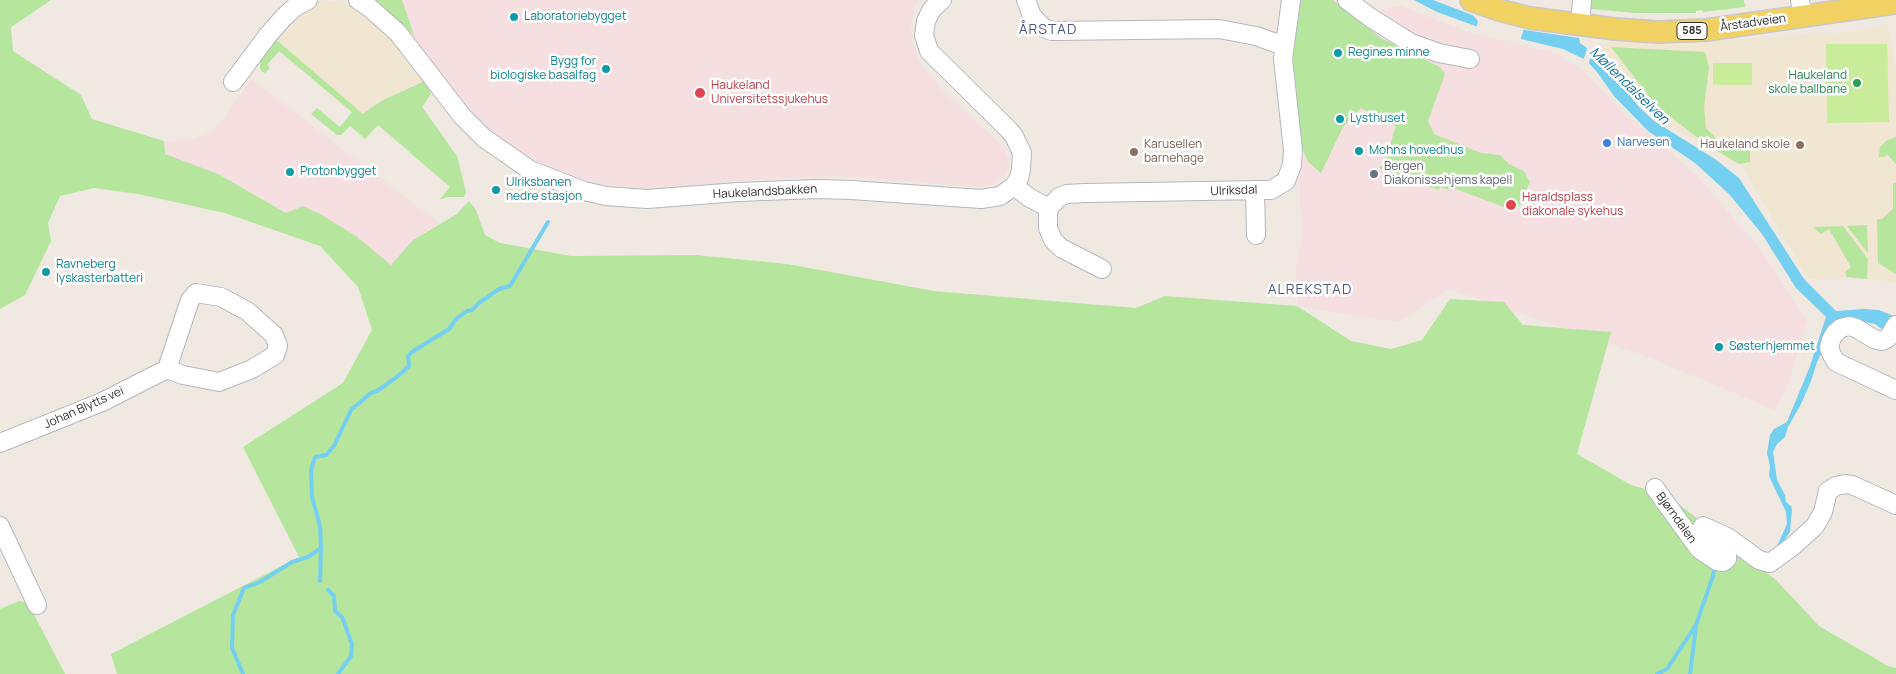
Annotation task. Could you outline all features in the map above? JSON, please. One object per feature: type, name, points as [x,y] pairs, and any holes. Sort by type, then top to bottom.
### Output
[{"type":"main road","name":"Årstadveien","points":[[1471,0],[1518,15],[1580,25],[1634,31],[1674,32],[1706,30],[1801,8],[1896,3]]},
{"type":"street","points":[[233,82],[284,17],[295,7],[308,0]]},
{"type":"street","name":"Haukelandsbakken","points":[[358,0],[398,33],[462,116],[484,138],[530,170],[584,191],[606,196],[647,199],[738,192],[817,189],[860,190],[981,199],[1000,196],[1014,186]]},
{"type":"street","points":[[942,0],[932,9],[926,21],[924,35],[926,44],[935,58],[1014,136],[1022,153],[1019,178],[1014,186],[1030,198],[1049,208],[1048,228],[1053,240],[1060,248],[1102,269]]},
{"type":"street","points":[[1026,0],[1032,16],[1044,28],[1052,31],[1219,29],[1256,36],[1284,46]]},
{"type":"street","name":"Ulriksdal","points":[[1049,208],[1059,197],[1068,194],[1271,190],[1286,181],[1292,165],[1294,150],[1283,59],[1291,0]]},
{"type":"street","points":[[1347,0],[1371,18],[1411,43],[1439,53],[1470,59]]},
{"type":"street","points":[[1580,25],[1582,0]]},
{"type":"street","points":[[1256,190],[1256,236]]},
{"type":"street","points":[[196,293],[220,297],[247,311],[271,331],[278,342],[277,352],[272,358],[252,369],[219,382],[183,375],[167,369],[190,300],[196,293]]},
{"type":"street","points":[[1892,331],[1880,340],[1856,328],[1849,326],[1841,328],[1830,340],[1830,348],[1836,362],[1896,390]]},
{"type":"street","name":"Johan Blytts vei","points":[[0,444],[102,402],[167,369]]},
{"type":"street","name":"Bjørndalen","points":[[1655,488],[1699,549],[1717,561],[1723,562],[1727,559],[1727,554],[1723,549],[1703,538],[1700,532],[1703,526],[1729,538],[1759,560],[1770,563],[1815,526],[1822,512],[1828,491],[1836,486],[1852,485],[1896,505]]},
{"type":"street","points":[[0,526],[37,605]]},
{"type":"shaded area","name":"Haukeland Universitetssjukehus","points":[[389,0],[919,0],[915,7],[911,24],[912,44],[923,68],[940,88],[1001,145],[1007,155],[1010,166],[1004,177],[995,184],[979,187],[839,176],[757,179],[661,189],[627,188],[597,184],[550,168],[490,130],[458,97],[391,10]]},
{"type":"shaded area","name":"Haraldsplass diakonale sykehus","points":[[1296,0],[1357,0],[1374,11],[1401,6],[1474,34],[1556,53],[1586,73],[1623,112],[1694,173],[1759,247],[1807,320],[1786,391],[1775,410],[1643,355],[1449,289],[1398,322],[1297,306],[1296,266],[1302,237],[1298,151],[1288,47]]},
{"type":"shaded area","points":[[333,1],[349,4],[378,22],[425,81],[381,101],[363,114],[274,38],[288,21],[315,2]]},
{"type":"shaded area","name":"Haukeland skole","points":[[1888,26],[1896,69],[1896,283],[1847,277],[1809,279],[1742,167],[1666,124],[1646,105],[1601,47],[1606,42],[1691,42],[1836,33]]},
{"type":"shaded area","name":"Protonbygget","points":[[251,79],[439,223],[413,240],[391,265],[356,236],[320,214],[302,206],[287,213],[218,174],[165,154],[164,141],[192,140],[205,135],[222,121]]},
{"type":"green space","points":[[0,0],[51,0],[11,27],[13,51],[81,95],[92,119],[164,141],[165,154],[218,174],[286,213],[303,206],[320,214],[356,236],[391,265],[413,240],[457,214],[469,201],[476,210],[485,235],[500,243],[571,256],[696,255],[787,264],[934,291],[1136,308],[1165,296],[1297,306],[1351,341],[1391,349],[1422,340],[1450,299],[1504,302],[1523,325],[1611,332],[1577,454],[1631,485],[1667,495],[1776,580],[1819,626],[1888,666],[1896,668],[1896,674],[117,674],[111,654],[299,557],[243,447],[343,383],[372,330],[358,287],[320,246],[225,213],[138,194],[94,188],[60,196],[48,223],[51,241],[25,295],[0,309]]},
{"type":"green space","points":[[374,0],[402,0],[414,35],[401,24]]},
{"type":"green space","points":[[1301,0],[1333,0],[1381,38],[1440,67],[1445,74],[1428,121],[1434,134],[1481,153],[1500,155],[1509,164],[1524,171],[1530,182],[1518,208],[1512,210],[1453,188],[1452,191],[1440,187],[1439,190],[1379,168],[1384,163],[1396,126],[1361,108],[1343,127],[1321,173],[1308,162],[1301,145],[1289,77]]},
{"type":"green space","points":[[1587,0],[1744,0],[1745,7],[1703,12],[1702,10],[1696,11],[1696,13],[1635,13],[1591,9]]},
{"type":"green space","points":[[273,37],[363,114],[381,101],[425,81],[431,94],[422,107],[457,156],[466,192],[464,197],[448,197],[439,200],[450,187],[378,125],[365,139],[350,126],[341,135],[337,135],[311,114],[317,108],[340,127],[352,112],[279,51],[267,65],[270,68],[264,73],[260,69],[260,59]]},
{"type":"green space","name":"Haukeland skole ballbane","points":[[1826,44],[1887,44],[1889,122],[1827,123]]},
{"type":"green space","points":[[1611,47],[1705,52],[1709,67],[1704,107],[1706,128],[1727,146],[1750,148],[1750,162],[1739,164],[1706,144],[1664,112],[1652,100]]},
{"type":"green space","points":[[1713,63],[1752,63],[1752,85],[1713,85]]},
{"type":"green space","points":[[1896,137],[1896,164],[1887,154],[1884,157],[1879,157],[1880,147],[1886,141]]},
{"type":"green space","points":[[1896,183],[1896,274],[1878,263],[1877,219],[1882,219],[1893,209],[1893,184]]},
{"type":"green space","points":[[1867,225],[1868,253],[1847,226]]},
{"type":"green space","points":[[1843,226],[1868,259],[1867,279],[1847,277],[1845,272],[1851,267],[1829,229],[1821,234],[1813,227]]},
{"type":"green space","points":[[19,601],[28,603],[65,674],[0,674],[0,609]]},
{"type":"water","name":"Møllendalselven","points":[[1414,0],[1433,0],[1472,15],[1518,29],[1579,38],[1580,43],[1599,57],[1638,106],[1654,121],[1715,159],[1739,178],[1804,279],[1836,311],[1879,310],[1896,317],[1896,343],[1875,324],[1856,320],[1822,352],[1785,437],[1777,444],[1773,452],[1777,480],[1785,495],[1786,502],[1792,509],[1790,532],[1779,548],[1771,553],[1777,546],[1787,524],[1786,512],[1769,476],[1770,466],[1767,453],[1770,435],[1774,429],[1787,422],[1810,366],[1826,317],[1796,288],[1762,234],[1729,194],[1695,163],[1648,131],[1614,96],[1586,60],[1563,49],[1492,32],[1437,12]]},
{"type":"pier","points":[[1472,14],[1524,28],[1520,42],[1476,29],[1478,21]]},
{"type":"pier","points":[[1588,46],[1593,49],[1588,66],[1583,61]]},
{"type":"waterway","points":[[243,674],[232,648],[233,615],[244,588],[260,582],[292,562],[308,557],[321,548],[320,526],[312,497],[311,470],[315,457],[326,455],[334,446],[351,410],[409,366],[408,356],[412,352],[449,329],[456,319],[467,311],[472,310],[499,289],[510,286],[548,222]]},
{"type":"waterway","points":[[320,581],[321,548]]},
{"type":"waterway","points":[[1657,674],[1667,669],[1696,625],[1713,576],[1715,564]]},
{"type":"waterway","points":[[328,590],[334,596],[335,611],[342,617],[352,644],[351,656],[338,674]]},
{"type":"waterway","points":[[1690,674],[1696,627]]},
{"type":"place","name":"Laboratoriebygget","points":[[514,17]]},
{"type":"place","name":"Regines minne","points":[[1338,53]]},
{"type":"place","name":"Bygg for biologiske basalfag","points":[[606,69]]},
{"type":"place","name":"Haukeland skole ballbane","points":[[1857,83]]},
{"type":"place","name":"Haukeland Universitetssjukehus","points":[[700,93]]},
{"type":"place","name":"Lysthuset","points":[[1340,119]]},
{"type":"place","name":"Narvesen","points":[[1607,143]]},
{"type":"place","name":"Haukeland skole","points":[[1800,145]]},
{"type":"place","name":"Mohns hovedhus","points":[[1359,151]]},
{"type":"place","name":"Karusellen barnehage","points":[[1134,152]]},
{"type":"place","name":"Protonbygget","points":[[290,172]]},
{"type":"place","name":"Bergen Diakonissehjems kapell","points":[[1374,174]]},
{"type":"place","name":"Ulriksbanen nedre stasjon","points":[[496,190]]},
{"type":"place","name":"Haraldsplass diakonale sykehus","points":[[1511,205]]},
{"type":"place","name":"Ravneberg lyskasterbatteri","points":[[46,272]]},
{"type":"place","name":"Søsterhjemmet","points":[[1719,347]]},
{"type":"district","name":"ÅRSTAD","points":[[1048,30]]},
{"type":"district","name":"ALREKSTAD","points":[[1310,290]]}]
